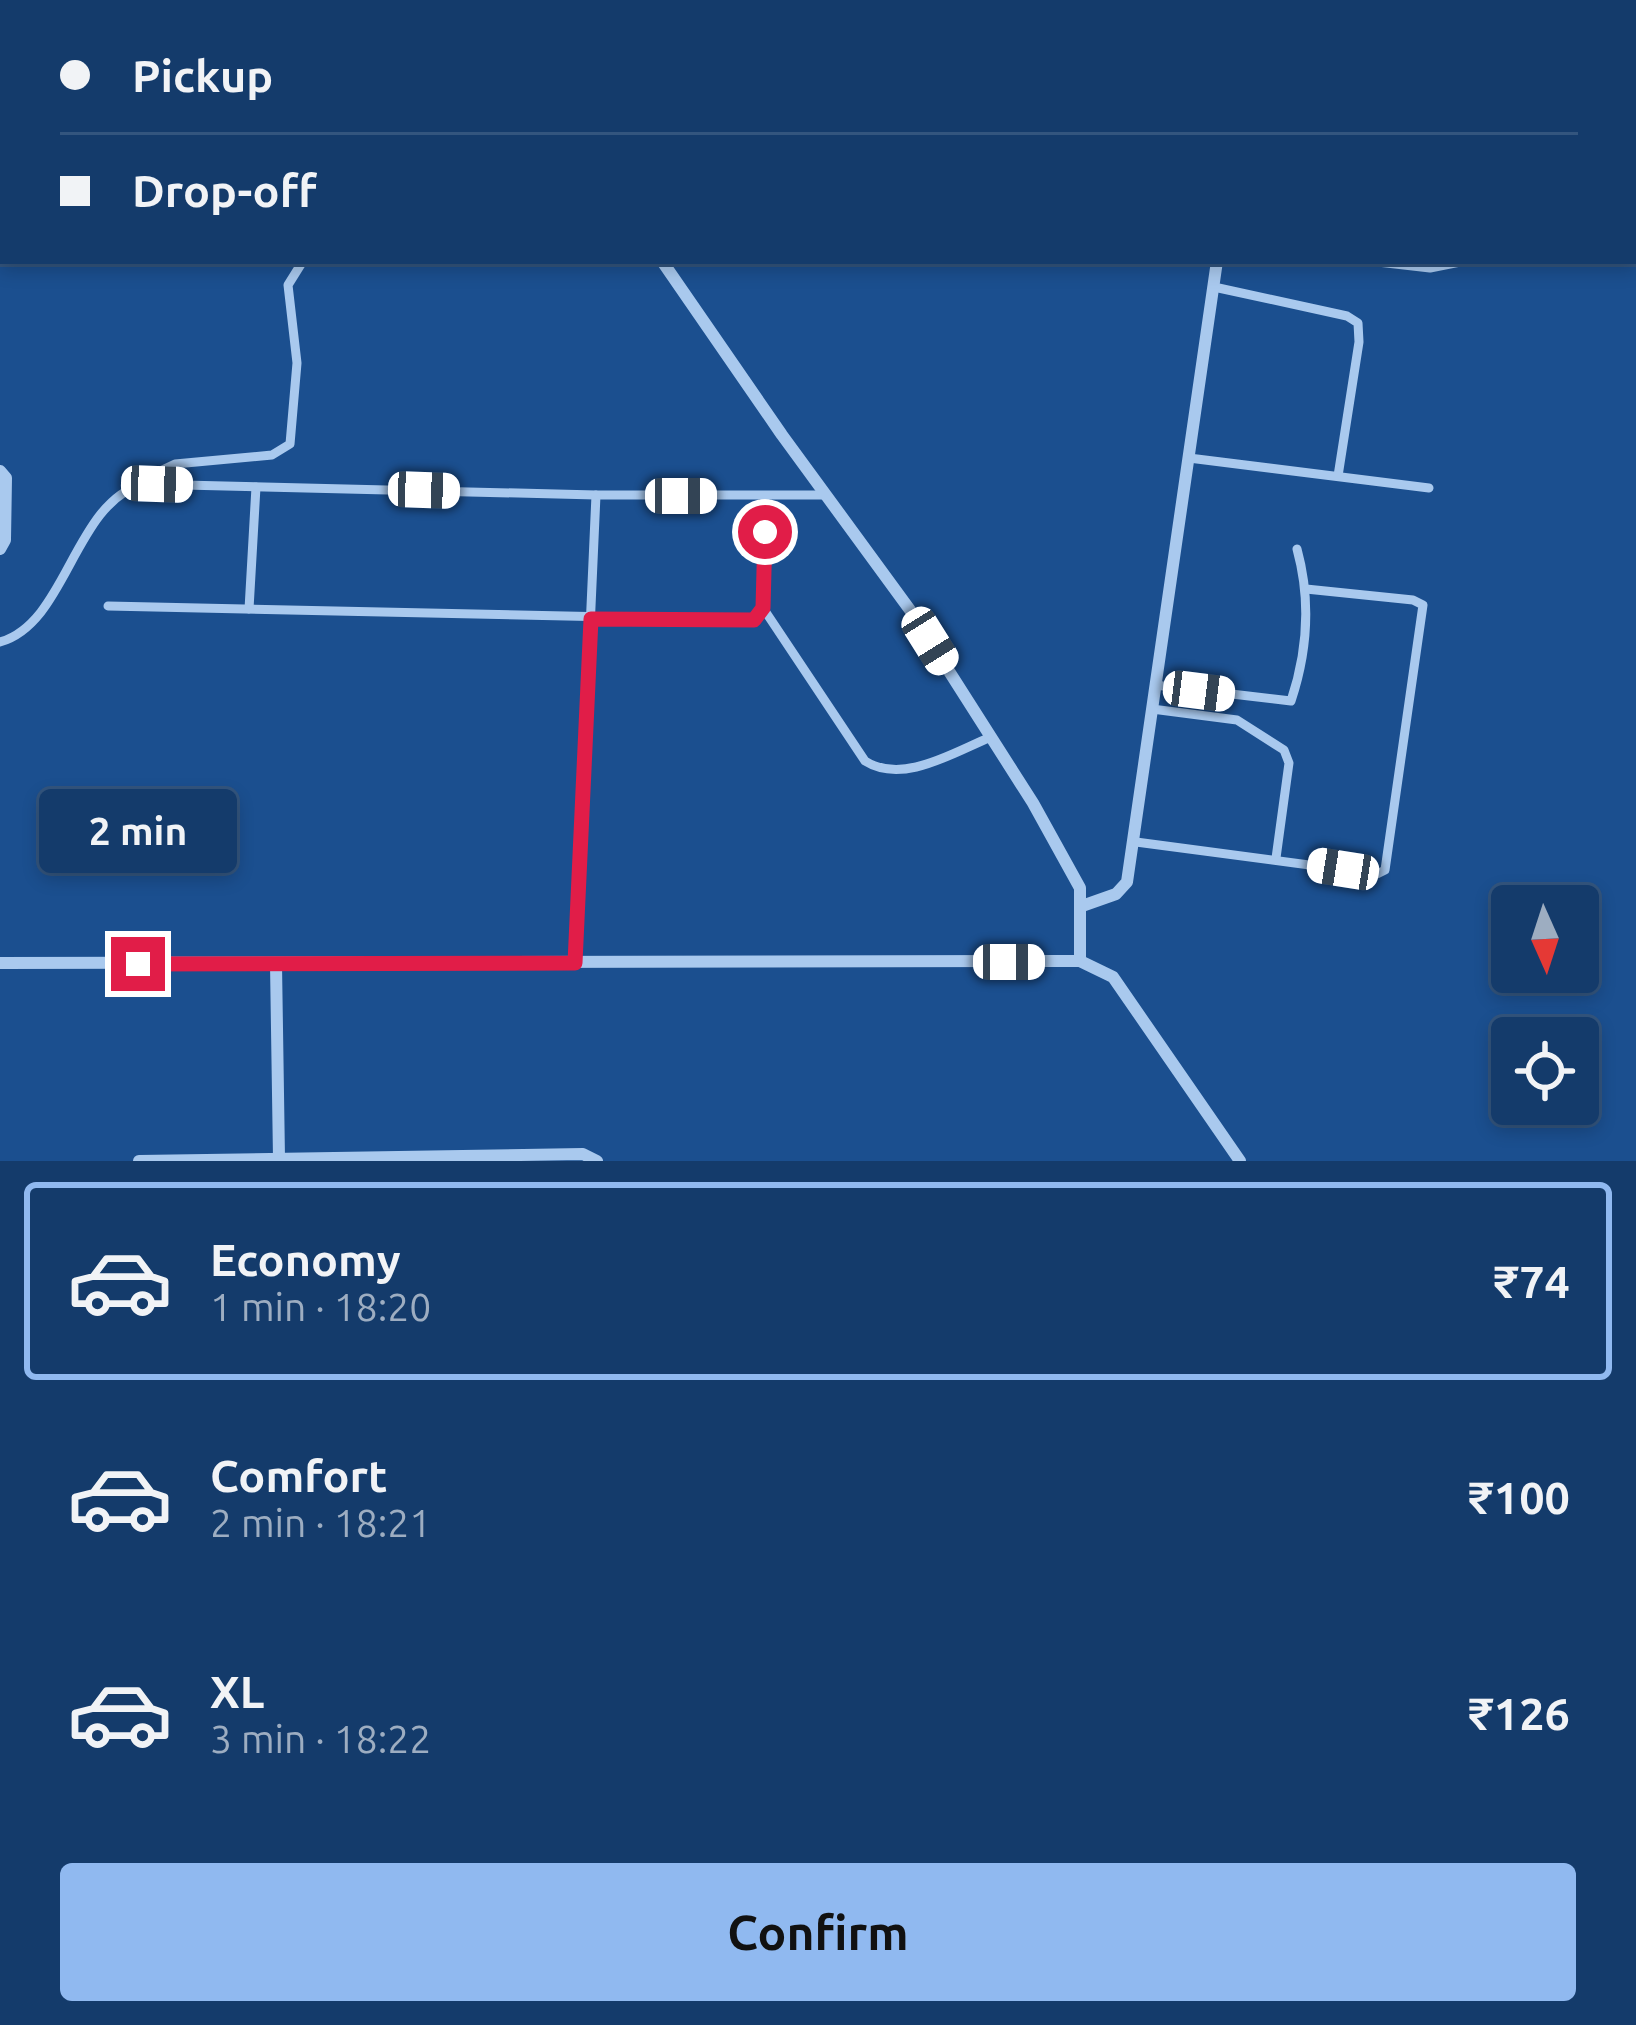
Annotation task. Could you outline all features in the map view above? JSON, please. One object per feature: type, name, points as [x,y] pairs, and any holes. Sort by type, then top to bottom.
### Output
[{"type":"street","points":[[664,264],[910,610],[1076,877],[1082,906],[1080,961]]},
{"type":"street","points":[[1082,906],[1108,898],[1125,886],[1136,842],[1217,264]]},
{"type":"street","points":[[0,470],[6,478],[5,540],[0,549]]},
{"type":"street","points":[[0,963],[1080,961],[1113,977],[1240,1161]]},
{"type":"street","points":[[276,964],[279,1158]]},
{"type":"street","points":[[139,1161],[583,1154],[597,1161]]},
{"type":"lane","points":[[0,642],[13,638],[32,621],[100,516],[127,489],[175,464],[272,455],[290,444],[297,363],[288,285],[301,264]]},
{"type":"lane","points":[[1395,264],[1430,268],[1450,264]]},
{"type":"lane","points":[[1214,286],[1346,316],[1358,323],[1338,476]]},
{"type":"lane","points":[[1189,458],[1429,488]]},
{"type":"lane","points":[[127,489],[157,484],[596,495],[826,495]]},
{"type":"lane","points":[[249,610],[256,487]]},
{"type":"lane","points":[[575,963],[596,495]]},
{"type":"lane","points":[[108,606],[752,620],[763,608],[765,496]]},
{"type":"lane","points":[[1155,685],[1291,701],[1306,636],[1306,589],[1297,549]]},
{"type":"lane","points":[[1136,842],[1377,874],[1385,870],[1423,609],[1421,602],[1413,600],[1306,589]]},
{"type":"lane","points":[[763,608],[872,766],[898,771],[912,768],[991,736]]},
{"type":"lane","points":[[1152,709],[1230,718],[1284,750],[1288,764],[1276,858]]},
{"type":"route","points":[[138,964],[575,963],[591,619],[754,620],[763,608],[765,532]]}]
